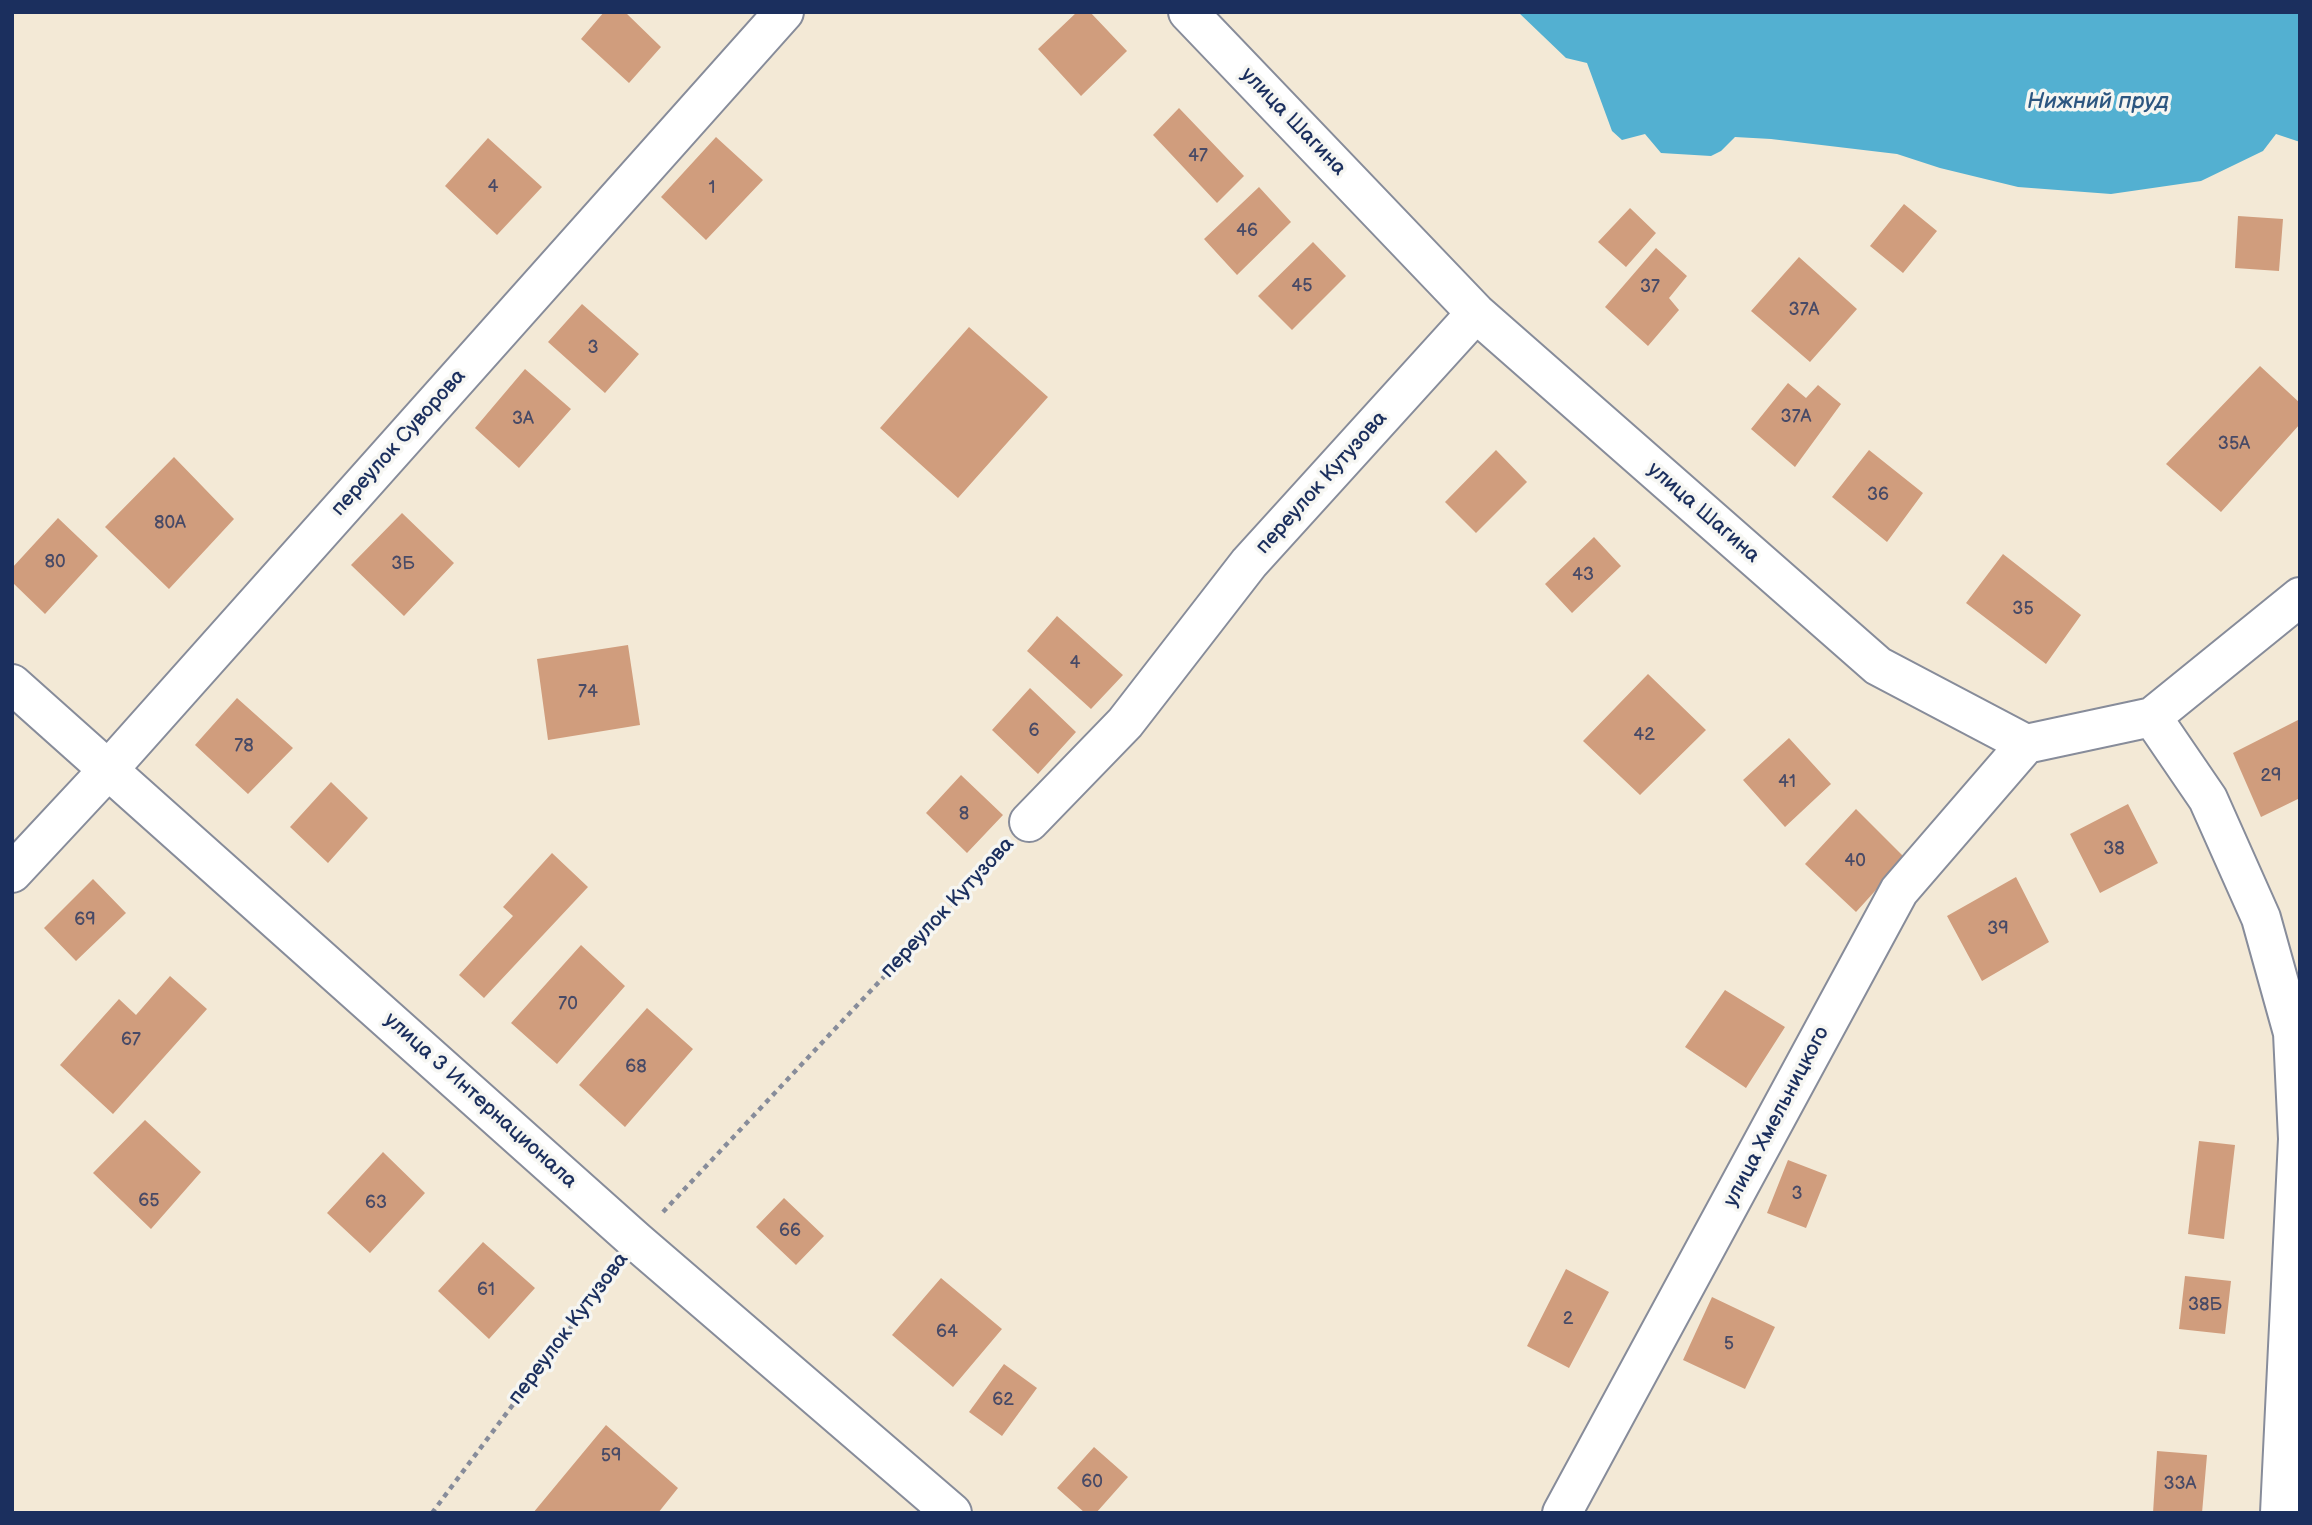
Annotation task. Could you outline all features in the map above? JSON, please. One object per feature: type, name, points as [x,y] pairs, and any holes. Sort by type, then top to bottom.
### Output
[{"type":"street","name":"переулок Суворова","points":[[12,873],[108,770],[783,12]]},
{"type":"street","name":"улица Шагина","points":[[1188,12],[1475,313],[1878,666],[2026,744]]},
{"type":"street","name":"переулок Кутузова","points":[[1029,822],[1125,723],[1249,563],[1475,313]]},
{"type":"street","points":[[2026,744],[2152,717],[2300,597]]},
{"type":"street","name":"улица 3 Интернационала","points":[[12,684],[636,1241],[952,1513]]},
{"type":"street","points":[[2152,717],[2208,799],[2261,918],[2292,1034],[2298,1139],[2280,1513]]},
{"type":"street","name":"улица Хмельницкого","points":[[1562,1513],[1899,891],[2026,744]]},
{"type":"path","name":"переулок Кутузова","points":[[432,1513],[513,1401],[636,1241],[1029,822]]},
{"type":"water","name":"Нижний пруд","points":[[1518,12],[2300,12],[2300,142],[2276,134],[2263,151],[2201,181],[2111,194],[2018,187],[1940,168],[1897,154],[1771,139],[1735,137],[1721,151],[1711,156],[1661,153],[1645,134],[1622,140],[1612,131],[1587,63],[1566,58]]},
{"type":"building","points":[[604,12],[625,12],[661,47],[629,83],[581,39]]},
{"type":"building","points":[[1077,12],[1090,12],[1127,51],[1081,96],[1038,49]]},
{"type":"building","points":[[1179,108],[1244,176],[1217,203],[1153,135]]},
{"type":"building","points":[[716,137],[763,180],[706,240],[661,197]]},
{"type":"building","points":[[488,138],[542,187],[497,235],[445,186]]},
{"type":"building","points":[[1259,187],[1291,222],[1237,275],[1204,239]]},
{"type":"building","points":[[1904,204],[1937,231],[1903,273],[1870,246]]},
{"type":"building","points":[[1630,208],[1656,233],[1626,267],[1598,242]]},
{"type":"building","points":[[2238,216],[2283,219],[2279,271],[2235,268]]},
{"type":"building","points":[[1313,242],[1346,276],[1292,330],[1258,296]]},
{"type":"building","points":[[1656,248],[1687,276],[1669,298],[1679,310],[1648,346],[1605,307]]},
{"type":"building","points":[[1799,257],[1857,309],[1810,362],[1751,311]]},
{"type":"building","points":[[582,304],[639,354],[605,393],[548,342]]},
{"type":"building","points":[[969,327],[1048,397],[958,498],[880,428]]},
{"type":"building","points":[[2260,366],[2300,403],[2300,424],[2221,512],[2166,464]]},
{"type":"building","points":[[525,369],[571,409],[519,468],[475,428]]},
{"type":"building","points":[[1788,383],[1806,398],[1818,385],[1841,404],[1795,467],[1751,429]]},
{"type":"building","points":[[1496,450],[1527,482],[1476,533],[1445,502]]},
{"type":"building","points":[[1869,450],[1923,493],[1887,542],[1832,497]]},
{"type":"building","points":[[174,457],[234,519],[169,589],[105,527]]},
{"type":"building","points":[[402,513],[454,563],[404,616],[351,565]]},
{"type":"building","points":[[58,518],[98,556],[45,614],[12,582],[12,568]]},
{"type":"building","points":[[1594,537],[1621,566],[1572,613],[1545,584]]},
{"type":"building","points":[[2003,554],[2081,615],[2046,664],[1966,603]]},
{"type":"building","points":[[1057,616],[1123,675],[1091,709],[1027,651]]},
{"type":"building","points":[[628,645],[640,725],[548,740],[537,659]]},
{"type":"building","points":[[1648,674],[1706,730],[1640,795],[1583,741]]},
{"type":"building","points":[[1030,688],[1076,732],[1038,774],[992,730]]},
{"type":"building","points":[[237,698],[293,748],[248,794],[195,745]]},
{"type":"building","points":[[2300,719],[2300,798],[2261,817],[2233,753]]},
{"type":"building","points":[[1789,738],[1831,784],[1785,827],[1743,780]]},
{"type":"building","points":[[961,775],[1003,815],[967,853],[926,813]]},
{"type":"building","points":[[331,782],[368,818],[328,863],[290,827]]},
{"type":"building","points":[[2128,804],[2158,863],[2100,893],[2070,834]]},
{"type":"building","points":[[1856,809],[1905,858],[1856,912],[1805,864]]},
{"type":"building","points":[[552,853],[588,887],[484,998],[459,975],[513,916],[503,907]]},
{"type":"building","points":[[2016,877],[2049,942],[1982,981],[1947,916]]},
{"type":"building","points":[[93,879],[126,913],[76,961],[44,928]]},
{"type":"building","points":[[581,945],[625,986],[557,1064],[511,1023]]},
{"type":"building","points":[[170,976],[207,1009],[113,1114],[60,1065],[119,999],[136,1015]]},
{"type":"building","points":[[1725,990],[1785,1027],[1746,1088],[1685,1047]]},
{"type":"building","points":[[647,1008],[693,1049],[625,1127],[579,1085]]},
{"type":"building","points":[[145,1120],[201,1172],[151,1229],[93,1173]]},
{"type":"building","points":[[2199,1141],[2235,1145],[2224,1239],[2188,1234]]},
{"type":"building","points":[[383,1152],[425,1193],[370,1253],[327,1213]]},
{"type":"building","points":[[1788,1160],[1827,1175],[1806,1228],[1767,1213]]},
{"type":"building","points":[[784,1198],[824,1236],[796,1265],[756,1227]]},
{"type":"building","points":[[483,1242],[535,1288],[489,1339],[438,1291]]},
{"type":"building","points":[[1566,1269],[1609,1292],[1569,1368],[1527,1346]]},
{"type":"building","points":[[2185,1276],[2231,1281],[2225,1334],[2179,1329]]},
{"type":"building","points":[[941,1278],[1002,1329],[953,1387],[892,1335]]},
{"type":"building","points":[[1712,1297],[1775,1327],[1745,1389],[1683,1360]]},
{"type":"building","points":[[1004,1364],[1037,1388],[1002,1436],[969,1412]]},
{"type":"building","points":[[606,1425],[678,1488],[658,1513],[533,1513]]},
{"type":"building","points":[[1094,1447],[1128,1477],[1096,1513],[1085,1513],[1057,1488]]},
{"type":"building","points":[[2157,1451],[2207,1455],[2202,1513],[2153,1513]]}]
